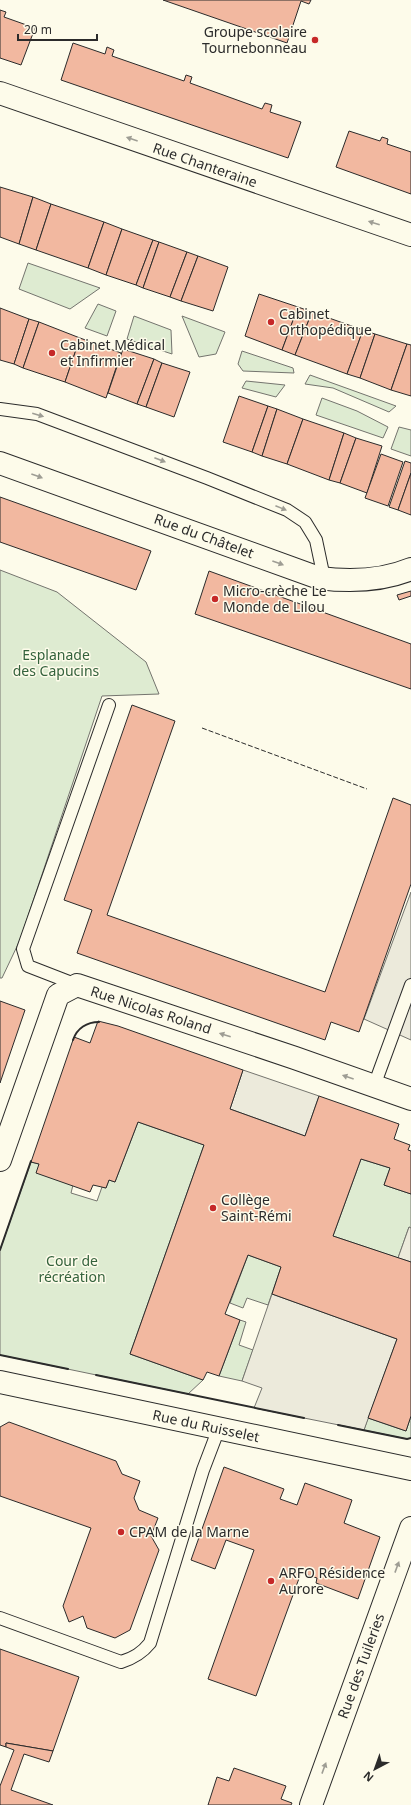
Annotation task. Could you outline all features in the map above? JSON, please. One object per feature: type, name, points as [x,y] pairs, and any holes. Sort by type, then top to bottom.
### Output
[{"type":"street","name":"Rue Chanteraine","points":[[0,93],[411,235]]},
{"type":"street","name":"Rue du Châtelet","points":[[0,463],[324,578],[365,580],[398,574],[411,569]]},
{"type":"street","name":"Rue Nicolas Roland","points":[[0,1160],[58,995],[77,986],[411,1099]]},
{"type":"street","name":"Rue du Ruisselet","points":[[0,1382],[411,1469]]},
{"type":"street","name":"Rue des Tuileries","points":[[311,1805],[411,1528]]},
{"type":"lane","points":[[0,409],[37,414],[287,510],[305,522],[316,540],[324,578]]},
{"type":"lane","points":[[77,986],[28,966],[23,949],[109,705]]},
{"type":"lane","points":[[374,1086],[411,986]]},
{"type":"lane","points":[[0,1618],[121,1662],[143,1652],[150,1643],[203,1470],[219,1428]]},
{"type":"green space","points":[[28,263],[100,288],[70,309],[19,289]]},
{"type":"green space","points":[[98,304],[116,311],[107,336],[85,328]]},
{"type":"green space","points":[[134,316],[171,330],[172,354],[127,339]]},
{"type":"green space","points":[[182,316],[225,332],[216,354],[199,357]]},
{"type":"green space","points":[[242,351],[293,368],[294,373],[243,371],[238,364]]},
{"type":"green space","points":[[310,375],[396,406],[389,412],[333,388],[305,384]]},
{"type":"green space","points":[[246,381],[285,385],[276,397],[242,388]]},
{"type":"green space","points":[[322,398],[357,411],[388,427],[383,438],[316,415]]},
{"type":"green space","points":[[399,427],[411,430],[411,456],[391,449]]},
{"type":"green space","name":"Esplanade des Capucins","points":[[0,570],[57,592],[146,662],[159,694],[102,696],[20,940],[2,978],[0,978]]},
{"type":"green space","name":"Cour de récréation","points":[[138,1122],[204,1145],[130,1354],[203,1380],[188,1394],[0,1355],[0,1250],[31,1162],[39,1164],[73,1185],[71,1193],[97,1201],[102,1187],[106,1188],[109,1180],[115,1182]]},
{"type":"green space","points":[[361,1159],[390,1168],[384,1185],[411,1194],[411,1228],[409,1227],[398,1258],[333,1236]]},
{"type":"green space","points":[[248,1255],[281,1267],[268,1305],[247,1298],[243,1308],[230,1303]]},
{"type":"green space","points":[[240,1320],[246,1322],[239,1345],[253,1350],[242,1381],[219,1376]]},
{"type":"green space","points":[[411,1416],[411,1438],[407,1439],[364,1430],[368,1418],[406,1431]]},
{"type":"shaded area","points":[[411,892],[411,1040],[364,1019]]},
{"type":"shaded area","points":[[243,1070],[319,1096],[305,1136],[230,1109]]},
{"type":"shaded area","points":[[409,1227],[411,1228],[411,1262],[398,1258]]},
{"type":"shaded area","points":[[272,1294],[397,1339],[364,1430],[254,1408],[262,1388],[242,1381]]},
{"type":"building","points":[[163,0],[311,0],[309,4],[301,1],[287,43]]},
{"type":"building","points":[[0,10],[6,12],[4,17],[35,28],[21,65],[0,58]]},
{"type":"building","points":[[73,43],[105,54],[107,47],[114,50],[112,56],[184,81],[186,75],[192,77],[190,83],[262,109],[265,103],[272,105],[270,112],[301,122],[288,158],[61,80]]},
{"type":"building","points":[[349,131],[380,141],[382,137],[388,139],[387,144],[411,152],[411,194],[336,167]]},
{"type":"building","points":[[0,187],[33,197],[19,244],[0,237]]},
{"type":"building","points":[[33,197],[51,204],[36,250],[19,244]]},
{"type":"building","points":[[51,204],[104,222],[88,268],[36,250]]},
{"type":"building","points":[[104,222],[122,229],[106,275],[88,268]]},
{"type":"building","points":[[122,229],[153,240],[136,285],[106,275]]},
{"type":"building","points":[[153,240],[159,242],[143,288],[136,285]]},
{"type":"building","points":[[159,242],[187,252],[170,297],[143,288]]},
{"type":"building","points":[[187,252],[198,256],[181,301],[170,297]]},
{"type":"building","points":[[198,256],[228,267],[213,311],[181,301]]},
{"type":"building","name":"Cabinet Orthopédique","points":[[259,294],[298,307],[282,350],[245,336]]},
{"type":"building","points":[[298,307],[312,312],[295,355],[282,350]]},
{"type":"building","points":[[0,308],[29,319],[14,364],[0,360]]},
{"type":"building","points":[[312,312],[363,330],[347,374],[295,355]]},
{"type":"building","points":[[29,319],[39,322],[23,368],[14,364]]},
{"type":"building","name":"Cabinet Médical et Infirmier","points":[[39,322],[80,338],[65,382],[23,368]]},
{"type":"building","points":[[363,330],[375,334],[360,378],[347,374]]},
{"type":"building","points":[[375,334],[407,344],[391,390],[360,378]]},
{"type":"building","points":[[80,338],[121,353],[106,398],[65,382]]},
{"type":"building","points":[[407,344],[411,345],[411,396],[391,390]]},
{"type":"building","points":[[123,349],[154,359],[137,404],[108,393]]},
{"type":"building","points":[[154,359],[162,363],[146,407],[137,404]]},
{"type":"building","points":[[162,363],[190,372],[174,417],[146,407]]},
{"type":"building","points":[[239,396],[268,406],[252,452],[223,442]]},
{"type":"building","points":[[268,406],[277,409],[262,456],[252,452]]},
{"type":"building","points":[[277,409],[303,419],[287,464],[262,456]]},
{"type":"building","points":[[303,419],[344,433],[329,480],[287,464]]},
{"type":"building","points":[[344,433],[356,438],[340,483],[329,480]]},
{"type":"building","points":[[356,438],[382,446],[367,493],[340,483]]},
{"type":"building","points":[[381,454],[403,462],[388,506],[365,498]]},
{"type":"building","points":[[405,461],[411,463],[411,473],[398,510],[389,507]]},
{"type":"building","points":[[411,473],[411,515],[398,510]]},
{"type":"building","points":[[0,497],[151,551],[136,590],[0,542]]},
{"type":"building","points":[[209,571],[411,644],[411,689],[195,614]]},
{"type":"building","points":[[411,591],[411,596],[399,600],[397,595]]},
{"type":"building","points":[[132,705],[175,721],[107,915],[325,992],[393,798],[411,805],[411,884],[359,1032],[331,1022],[325,1040],[77,953],[92,910],[64,900]]},
{"type":"building","points":[[0,1001],[25,1010],[0,1083]]},
{"type":"building","points":[[98,1021],[118,1026],[243,1070],[230,1109],[305,1136],[319,1096],[399,1124],[394,1139],[410,1145],[408,1150],[411,1151],[411,1194],[384,1185],[390,1168],[361,1159],[333,1236],[411,1262],[411,1416],[406,1431],[368,1418],[397,1339],[272,1294],[281,1267],[248,1255],[225,1314],[240,1320],[219,1376],[207,1372],[203,1380],[130,1354],[204,1145],[138,1122],[115,1182],[109,1180],[106,1188],[93,1185],[90,1192],[36,1173],[39,1164],[31,1162],[74,1037],[90,1043]]},
{"type":"building","name":"CPAM de la Marne","points":[[9,1422],[116,1461],[122,1474],[140,1481],[134,1498],[139,1510],[158,1518],[151,1536],[159,1550],[130,1630],[115,1638],[87,1628],[83,1616],[69,1622],[63,1606],[91,1528],[0,1496],[0,1427]]},
{"type":"building","name":"ARFO Résidence Aurore","points":[[224,1467],[284,1489],[280,1499],[297,1505],[305,1483],[352,1500],[344,1523],[380,1537],[358,1599],[316,1583],[317,1578],[301,1573],[256,1696],[208,1679],[254,1550],[226,1540],[215,1569],[191,1560]]},
{"type":"building","points":[[0,1649],[79,1677],[53,1751],[6,1743],[6,1747],[0,1745]]},
{"type":"building","points":[[6,1743],[53,1751],[49,1762],[24,1754],[11,1790],[53,1805],[0,1805],[0,1786],[14,1750],[6,1747]]},
{"type":"building","points":[[234,1768],[286,1786],[281,1799],[292,1803],[291,1805],[208,1805],[217,1777],[229,1781]]},
{"type":"fence","points":[[202,728],[367,789]]},
{"type":"wall","points":[[73,1040],[77,1032],[83,1026],[90,1023],[99,1022]]},
{"type":"wall","points":[[0,1250],[31,1161]]},
{"type":"wall","points":[[0,1355],[68,1369]]},
{"type":"wall","points":[[96,1375],[304,1418]]},
{"type":"wall","points":[[338,1425],[407,1439],[411,1438]]},
{"type":"place","name":"Groupe scolaire Tournebonneau","points":[[315,40]]},
{"type":"place","name":"Cabinet Orthopédique","points":[[271,322]]},
{"type":"place","name":"Cabinet Médical et Infirmier","points":[[52,353]]},
{"type":"place","name":"Micro-crèche Le Monde de Lilou","points":[[215,599]]},
{"type":"place","name":"Collège Saint-Rémi","points":[[213,1208]]},
{"type":"place","name":"CPAM de la Marne","points":[[121,1532]]},
{"type":"place","name":"ARFO Résidence Aurore","points":[[271,1581]]}]
